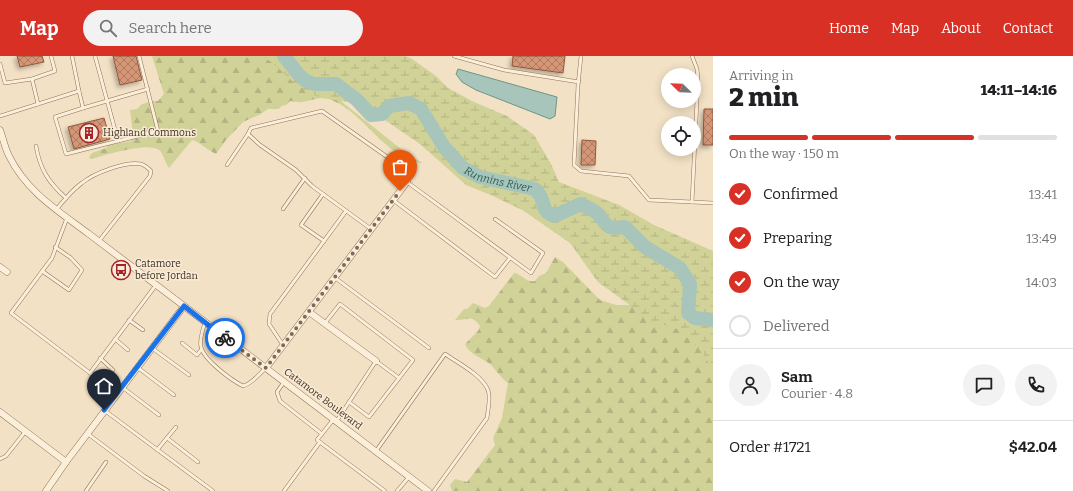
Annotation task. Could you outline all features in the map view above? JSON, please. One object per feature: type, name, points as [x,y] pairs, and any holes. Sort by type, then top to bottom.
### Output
[{"type":"street","name":"Catamore Boulevard","points":[[0,130],[8,154],[17,171],[44,201],[99,241],[428,491]]},
{"type":"street","points":[[266,368],[407,182]]},
{"type":"street","points":[[0,267],[7,272]]},
{"type":"street","points":[[46,491],[104,410],[184,306]]},
{"type":"street","points":[[309,312],[376,360]]},
{"type":"street","points":[[0,412],[66,462]]},
{"type":"lane","points":[[0,64],[5,83],[32,79],[55,71],[51,56]]},
{"type":"lane","points":[[72,56],[83,108]]},
{"type":"lane","points":[[95,56],[118,141]]},
{"type":"lane","points":[[139,56],[148,89],[158,131],[66,154],[55,117],[148,89]]},
{"type":"lane","points":[[454,56],[504,70],[579,82]]},
{"type":"lane","points":[[581,56],[574,165],[581,171],[629,176],[649,200],[713,203]]},
{"type":"lane","points":[[692,56],[697,69],[698,80],[692,202]]},
{"type":"lane","points":[[32,79],[38,104]]},
{"type":"lane","points":[[0,116],[79,91]]},
{"type":"lane","points":[[227,165],[252,128],[322,110],[400,166],[407,182],[531,273],[543,253],[495,219]]},
{"type":"lane","points":[[248,134],[260,145],[305,178],[312,186],[371,229]]},
{"type":"lane","points":[[36,146],[37,155],[44,174],[51,184],[66,198]]},
{"type":"lane","points":[[56,210],[83,182],[95,175],[130,164],[143,164],[151,171],[144,184],[99,241]]},
{"type":"lane","points":[[284,209],[305,178]]},
{"type":"lane","points":[[323,194],[301,225],[324,241]]},
{"type":"lane","points":[[393,200],[495,277],[510,258]]},
{"type":"lane","points":[[284,345],[269,324],[270,314],[346,211]]},
{"type":"lane","points":[[67,218],[52,258],[11,313],[90,373],[116,395]]},
{"type":"lane","points":[[42,271],[69,290],[82,270],[71,258],[55,247]]},
{"type":"lane","points":[[334,277],[429,348]]},
{"type":"lane","points":[[90,373],[156,285]]},
{"type":"lane","points":[[325,323],[340,304],[413,360],[369,417],[349,402]]},
{"type":"lane","points":[[129,320],[143,330]]},
{"type":"lane","points":[[205,322],[200,345],[202,350],[216,367],[229,378],[243,386],[248,385],[266,368]]},
{"type":"lane","points":[[115,339],[128,350]]},
{"type":"lane","points":[[182,344],[197,355],[202,350]]},
{"type":"lane","points":[[152,348],[189,375]]},
{"type":"lane","points":[[376,452],[445,354],[482,380],[488,391],[489,404],[487,418],[434,491]]},
{"type":"lane","points":[[100,358],[114,370]]},
{"type":"lane","points":[[385,491],[317,440],[335,421],[376,360],[399,378]]},
{"type":"lane","points":[[137,368],[174,395]]},
{"type":"lane","points":[[284,382],[277,392],[280,401],[322,434]]},
{"type":"lane","points":[[122,386],[159,415]]},
{"type":"lane","points":[[104,410],[213,491]]},
{"type":"lane","points":[[157,450],[176,427]]},
{"type":"lane","points":[[0,459],[6,456],[26,432]]},
{"type":"lane","points":[[87,434],[144,476],[168,491]]},
{"type":"lane","points":[[167,438],[198,462]]},
{"type":"lane","points":[[284,491],[320,442]]},
{"type":"lane","points":[[86,491],[106,462]]},
{"type":"lane","points":[[397,491],[409,477]]},
{"type":"green space","points":[[152,56],[318,56],[342,102],[401,149],[422,163],[396,153],[353,113],[326,98],[300,102],[290,101],[278,109],[268,109],[243,122],[226,140],[216,154],[192,140],[169,168],[159,150],[145,147],[115,152],[90,159],[89,157],[92,153],[106,148],[110,142],[120,143],[131,141],[133,135],[130,110],[137,109],[142,104],[158,101],[164,94]]},
{"type":"green space","points":[[263,56],[406,56],[436,76],[448,88],[474,102],[507,116],[534,135],[551,164],[559,182],[619,205],[654,225],[713,251],[713,372],[704,355],[684,331],[653,322],[598,282],[570,243],[524,211],[466,185],[420,144],[379,116],[355,103],[322,98],[311,94],[293,82]]},
{"type":"green space","points":[[555,257],[563,262],[600,300],[616,305],[638,305],[713,327],[713,491],[452,491],[450,485],[455,479],[467,482],[495,445],[493,438],[502,418],[508,383],[490,364],[469,350],[465,344],[478,331],[480,326],[477,322],[469,318],[455,320],[464,309],[467,309],[473,303],[485,308],[489,306],[514,273],[529,281],[535,281],[539,276],[546,273]]},
{"type":"water","points":[[458,69],[557,97],[555,116],[550,119],[476,90],[462,82],[456,74]]},
{"type":"building","points":[[17,56],[42,56],[44,62],[20,67]]},
{"type":"building","points":[[113,56],[136,56],[142,80],[120,85]]},
{"type":"building","points":[[513,56],[565,56],[563,73],[512,66]]},
{"type":"building","points":[[704,109],[713,109],[713,145],[703,145]]},
{"type":"building","name":"Highland Commons","points":[[104,118],[110,139],[74,149],[68,127]]},
{"type":"building","points":[[582,140],[596,141],[595,165],[581,165]]},
{"type":"waterway","name":"Runnins River","points":[[284,56],[299,75],[306,81],[314,84],[336,84],[357,100],[371,115],[382,114],[389,106],[409,103],[421,109],[444,147],[463,168],[480,177],[535,189],[541,196],[548,213],[554,216],[581,204],[598,214],[608,226],[614,228],[625,227],[645,247],[680,268],[690,284],[688,313],[695,318],[713,320]]},
{"type":"way so far","points":[[225,338],[266,368],[400,191]]},
{"type":"place","name":"Highland Commons","points":[[89,133]]},
{"type":"place","name":"Catamore before Jordan","points":[[121,270]]},
{"type":"route","points":[[104,410],[184,306],[225,338]]}]
